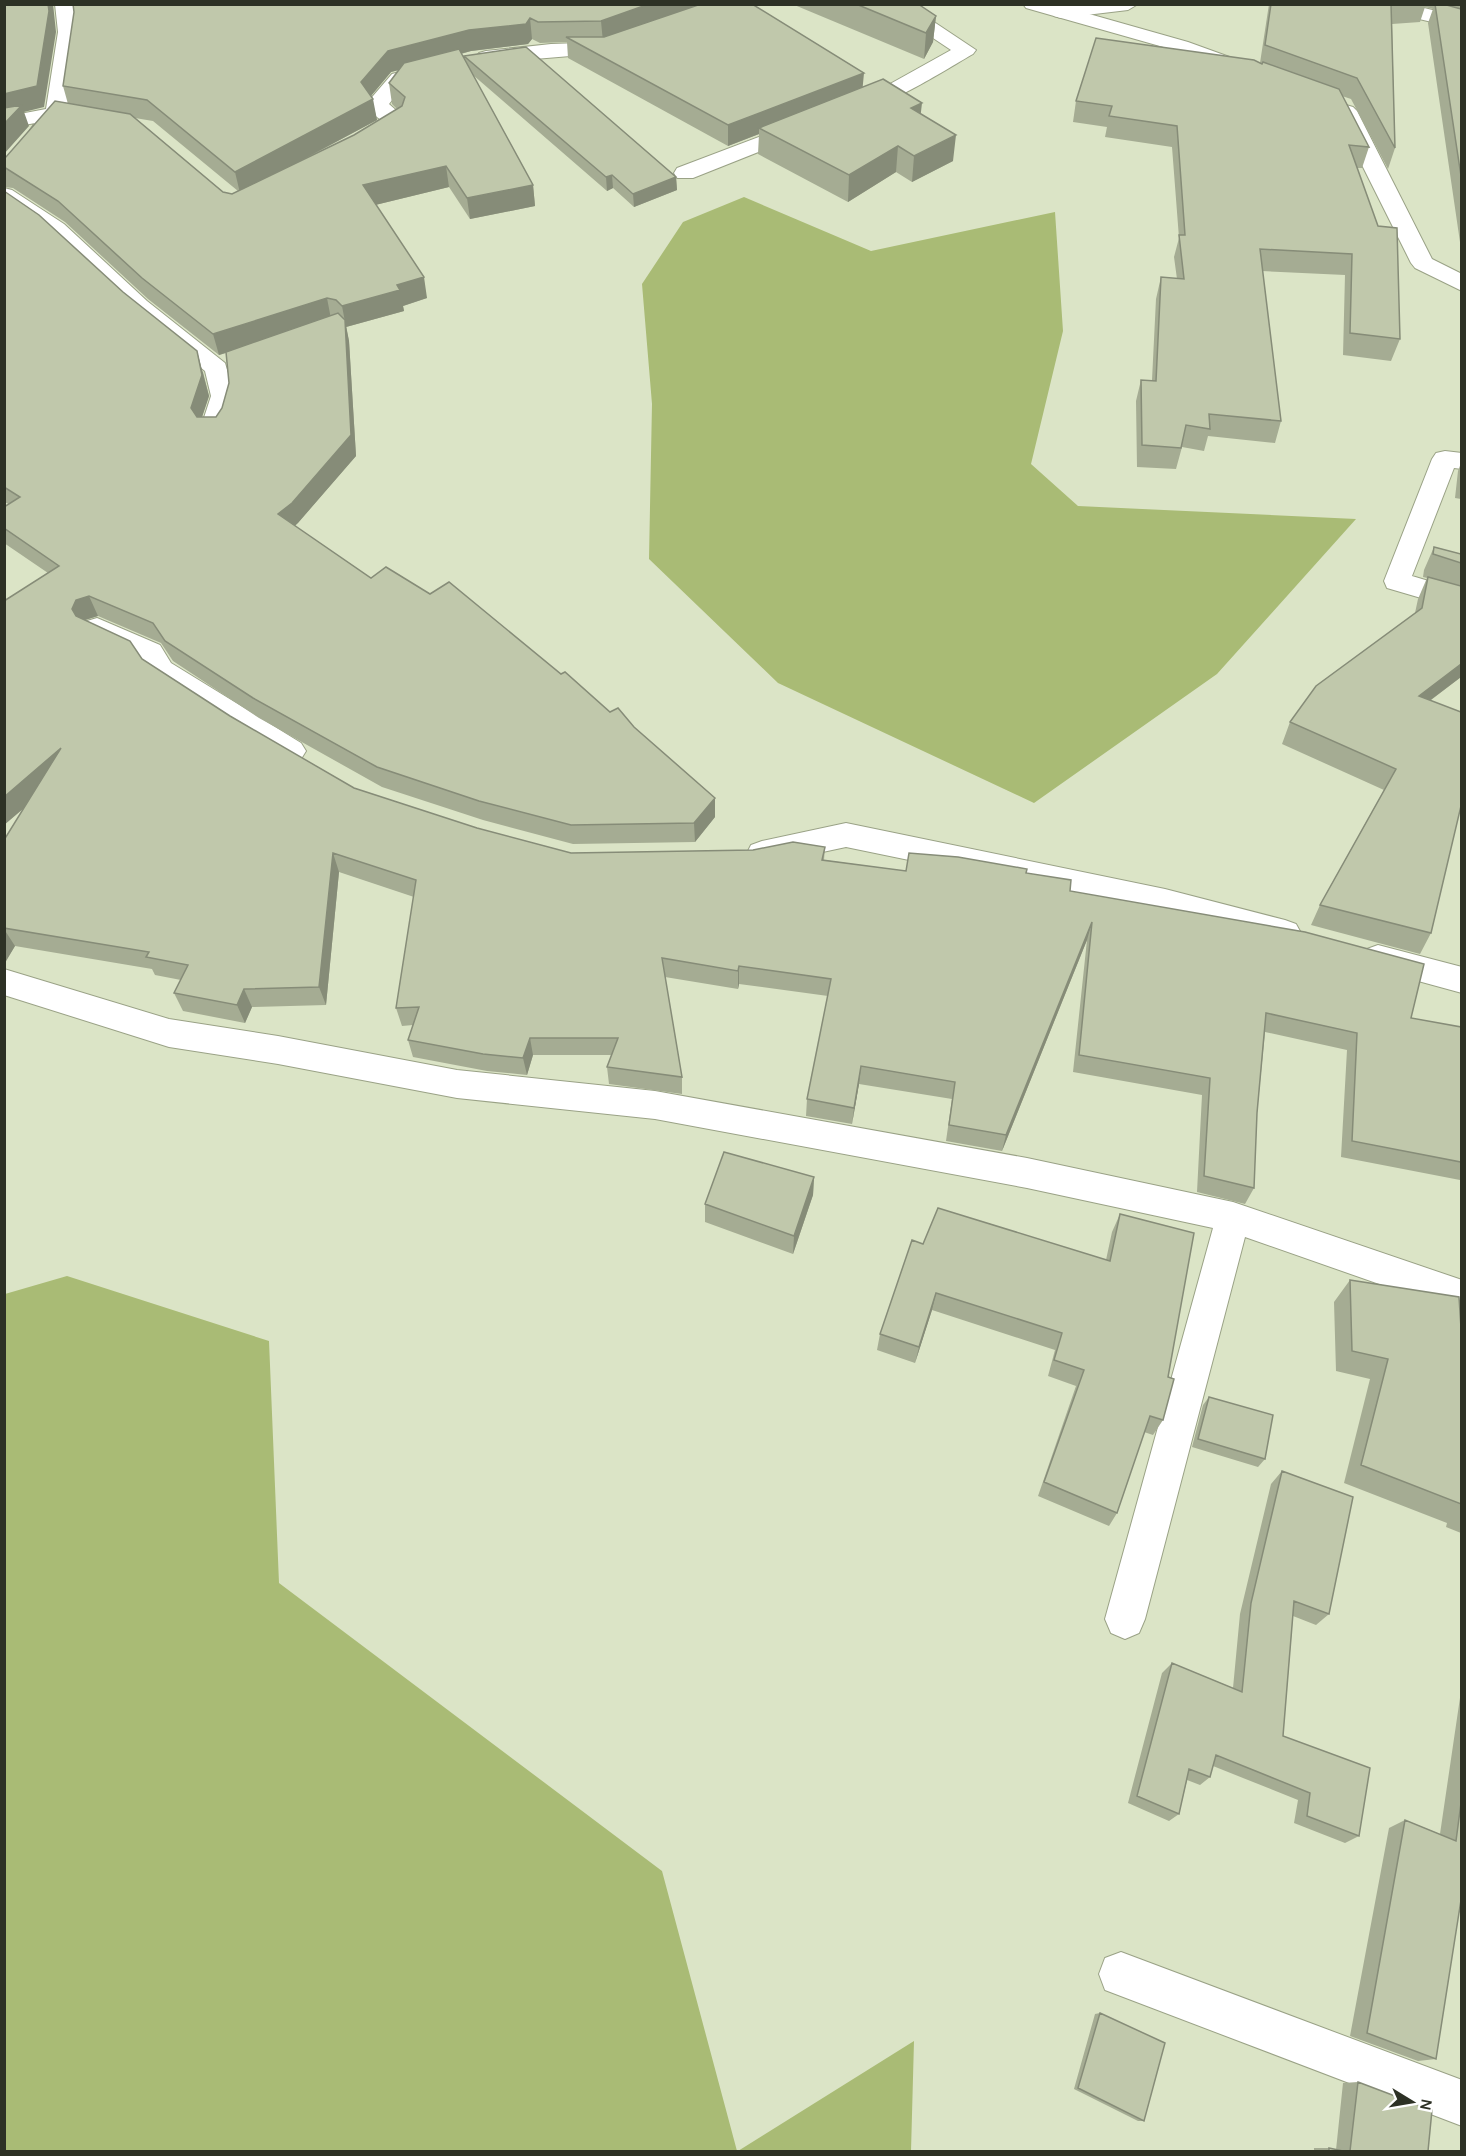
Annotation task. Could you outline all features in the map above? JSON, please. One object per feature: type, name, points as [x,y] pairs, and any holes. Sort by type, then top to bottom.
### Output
[{"type":"street","points":[[26,147],[56,113],[69,32],[65,4]]},
{"type":"street","points":[[685,173],[888,93],[966,50],[892,4]]},
{"type":"street","points":[[1033,4],[1181,46],[1257,74]]},
{"type":"street","points":[[1061,12],[1128,4]]},
{"type":"street","points":[[1379,4],[1461,23]]},
{"type":"street","points":[[468,60],[551,50],[605,50],[627,42]]},
{"type":"street","points":[[349,149],[396,120],[380,110],[378,103],[399,78],[445,66]]},
{"type":"street","points":[[1333,101],[1343,105],[1423,263],[1461,284]]},
{"type":"street","points":[[4,123],[56,113],[111,122]]},
{"type":"street","points":[[4,195],[56,229],[139,306],[226,364],[223,396],[213,430]]},
{"type":"street","points":[[1461,461],[1445,459],[1396,581],[1461,601]]},
{"type":"street","points":[[97,628],[150,652],[160,670],[248,727],[320,768]]},
{"type":"street","points":[[729,856],[753,855],[846,835],[1165,901],[1313,940]]},
{"type":"street","points":[[1347,949],[1461,980]]},
{"type":"street","points":[[4,982],[169,1033],[278,1050],[458,1084],[655,1106],[1027,1173],[1233,1217],[1461,1297]]},
{"type":"street","points":[[1125,1619],[1233,1217]]},
{"type":"street","points":[[1121,1974],[1461,2103]]},
{"type":"green space","points":[[744,197],[871,251],[1055,212],[1063,331],[1031,464],[1078,506],[1356,519],[1217,674],[1034,803],[778,683],[649,559],[652,404],[642,284],[683,222]]},
{"type":"green space","points":[[67,1276],[269,1341],[279,1583],[662,1871],[737,2151],[5,2151],[5,1294]]},
{"type":"green space","points":[[914,2041],[911,2151],[738,2151]]},
{"type":"building","points":[[4,4],[48,4],[49,11],[37,86],[4,94]]},
{"type":"building","points":[[73,4],[649,4],[601,21],[538,22],[530,18],[526,24],[469,30],[388,51],[361,82],[373,99],[235,172],[147,100],[63,86],[74,12]]},
{"type":"building","points":[[701,4],[752,4],[864,73],[728,125],[566,37],[604,37]]},
{"type":"building","points":[[856,4],[918,4],[936,16],[926,33]]},
{"type":"building","points":[[1271,4],[1391,4],[1395,148],[1357,78],[1265,45]]},
{"type":"building","points":[[1435,4],[1461,9],[1461,176]]},
{"type":"building","points":[[1096,38],[1254,60],[1339,89],[1369,147],[1349,145],[1378,226],[1397,228],[1400,339],[1350,333],[1352,254],[1260,249],[1281,421],[1209,414],[1210,429],[1186,425],[1181,448],[1142,445],[1141,380],[1156,381],[1161,277],[1184,279],[1179,235],[1185,235],[1177,126],[1109,116],[1112,106],[1076,101]]},
{"type":"building","points":[[526,47],[676,177],[633,194],[612,175],[606,177],[464,56]]},
{"type":"building","points":[[459,49],[533,185],[467,198],[446,166],[363,185],[424,277],[397,285],[400,290],[342,306],[336,300],[327,298],[213,334],[142,278],[58,201],[4,167],[4,158],[55,101],[130,114],[223,192],[232,194],[354,135],[402,106],[405,97],[389,83],[404,63]]},
{"type":"building","points":[[883,79],[922,103],[911,108],[956,135],[914,156],[898,146],[849,175],[759,128]]},
{"type":"building","points":[[22,105],[4,124],[4,108]]},
{"type":"building","points":[[4,191],[39,215],[123,292],[197,351],[202,375],[191,408],[197,417],[216,417],[222,408],[229,383],[226,352],[338,313],[345,320],[351,435],[292,503],[278,514],[371,578],[386,567],[430,594],[449,582],[561,674],[565,672],[610,712],[618,708],[634,727],[715,798],[694,823],[571,825],[479,801],[377,767],[253,698],[165,641],[153,623],[89,596],[76,600],[72,609],[76,616],[130,641],[142,659],[230,716],[354,788],[477,828],[571,853],[753,850],[793,842],[825,847],[822,860],[906,871],[909,853],[958,857],[1027,869],[1026,873],[1071,880],[1070,891],[1305,932],[1424,964],[1411,1018],[1461,1027],[1461,1162],[1352,1141],[1357,1033],[1266,1013],[1257,1113],[1254,1188],[1204,1176],[1210,1078],[1079,1055],[1092,922],[1006,1135],[949,1125],[955,1082],[861,1066],[854,1108],[807,1099],[831,979],[739,966],[738,971],[662,958],[682,1077],[607,1067],[618,1038],[530,1038],[523,1058],[483,1054],[408,1040],[419,1007],[396,1008],[416,880],[333,853],[319,987],[244,989],[237,1005],[174,993],[188,965],[146,957],[149,952],[4,928],[4,840],[61,748],[4,797],[4,601],[59,566],[4,528],[4,507],[20,497],[4,487]]},
{"type":"building","points":[[1434,547],[1461,554],[1461,563],[1433,554]]},
{"type":"building","points":[[1428,577],[1461,586],[1461,664],[1419,696],[1461,712],[1461,806],[1431,933],[1320,905],[1396,769],[1290,722],[1316,686],[1422,608]]},
{"type":"building","points":[[724,1152],[814,1177],[794,1236],[705,1204]]},
{"type":"building","points":[[938,1208],[1110,1261],[1120,1214],[1194,1233],[1168,1377],[1174,1379],[1163,1420],[1150,1416],[1117,1513],[1044,1482],[1084,1370],[1054,1360],[1062,1333],[936,1293],[919,1347],[880,1334],[912,1240],[923,1244]]},
{"type":"building","points":[[1350,1280],[1459,1297],[1461,1504],[1361,1465],[1388,1359],[1352,1351]]},
{"type":"building","points":[[1209,1397],[1273,1415],[1265,1459],[1198,1439]]},
{"type":"building","points":[[1282,1471],[1353,1497],[1329,1614],[1294,1601],[1283,1736],[1370,1768],[1359,1836],[1307,1816],[1310,1793],[1216,1755],[1210,1777],[1189,1769],[1179,1814],[1137,1796],[1172,1663],[1242,1692],[1251,1603]]},
{"type":"building","points":[[1461,1803],[1461,1900],[1436,2059],[1367,2033],[1405,1820],[1456,1841]]},
{"type":"building","points":[[1100,2013],[1165,2043],[1144,2121],[1078,2088]]},
{"type":"building","points":[[1358,2082],[1432,2110],[1428,2151],[1350,2151]]}]
